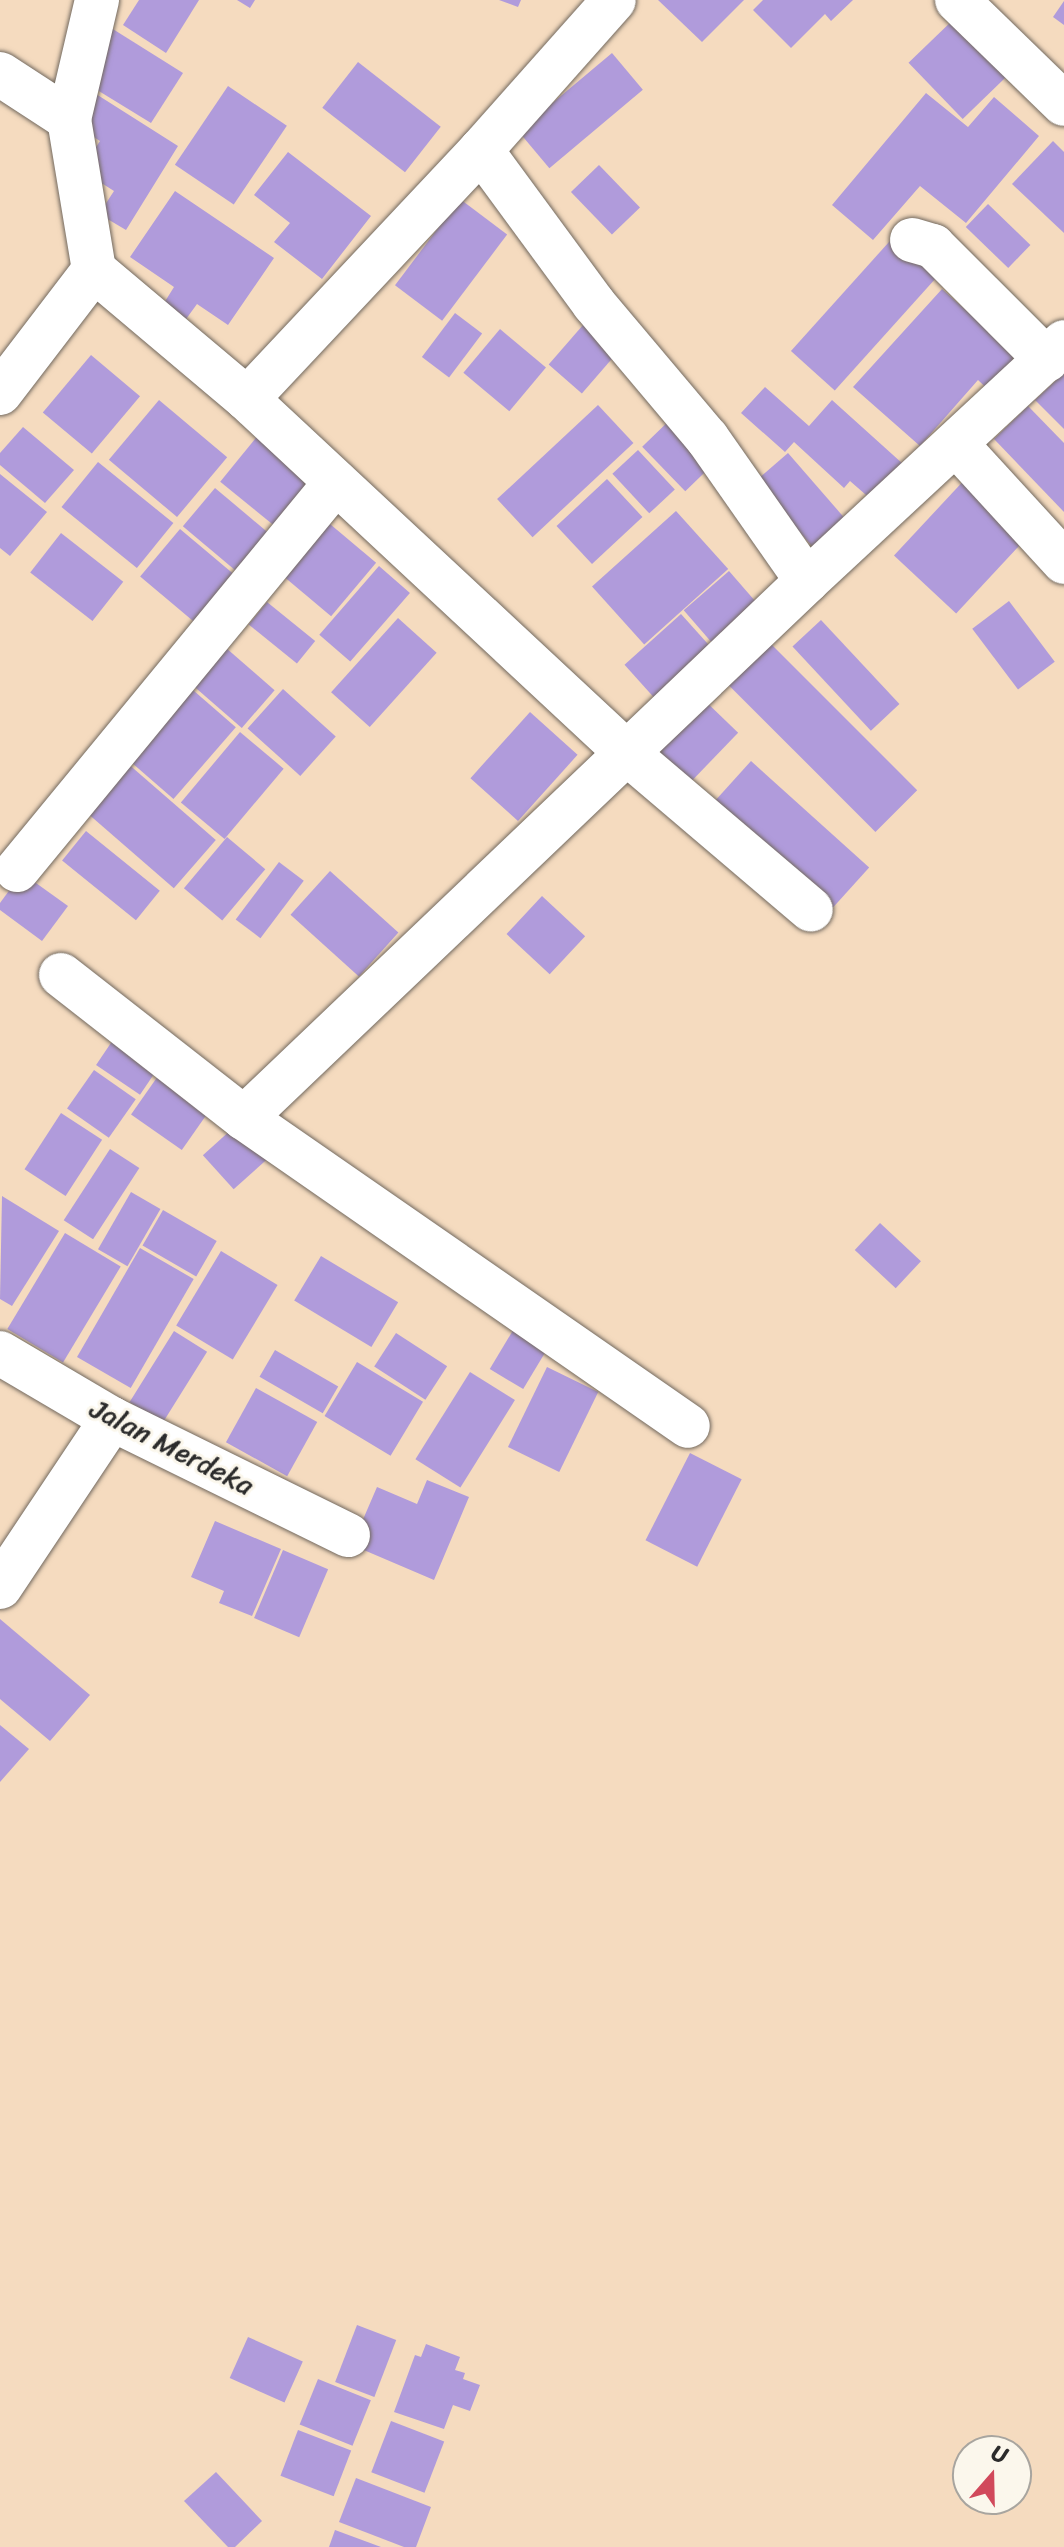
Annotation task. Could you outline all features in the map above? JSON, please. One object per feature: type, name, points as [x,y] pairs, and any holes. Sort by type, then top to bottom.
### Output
[{"type":"street","points":[[97,0],[69,119],[94,270],[247,399],[628,754],[811,910]]},
{"type":"street","points":[[247,399],[481,150],[614,0]]},
{"type":"street","points":[[957,0],[1064,104]]},
{"type":"street","points":[[0,74],[69,119]]},
{"type":"street","points":[[481,150],[594,304],[707,438],[807,581]]},
{"type":"street","points":[[244,1118],[308,1053],[628,754],[807,581],[1056,351],[933,246],[912,240]]},
{"type":"street","points":[[0,393],[94,270]]},
{"type":"street","points":[[956,444],[1064,562]]},
{"type":"street","points":[[17,870],[336,482]]},
{"type":"street","points":[[61,975],[244,1118],[688,1426]]},
{"type":"street","name":"Jalan Merdeka","points":[[0,1353],[112,1419],[348,1535]]},
{"type":"street","points":[[0,1587],[112,1419]]},
{"type":"building","points":[[139,0],[199,0],[166,53],[123,25]]},
{"type":"building","points":[[237,0],[255,0],[250,8]]},
{"type":"building","points":[[499,0],[521,0],[518,7]]},
{"type":"building","points":[[658,0],[744,0],[702,42]]},
{"type":"building","points":[[763,0],[853,0],[831,21],[825,14],[791,48],[753,10]]},
{"type":"building","points":[[1064,1],[1064,25],[1053,17]]},
{"type":"building","points":[[956,17],[1010,73],[963,119],[909,63]]},
{"type":"building","points":[[108,26],[183,73],[151,123],[89,85]]},
{"type":"building","points":[[612,53],[643,90],[549,168],[519,131]]},
{"type":"building","points":[[358,62],[441,127],[405,172],[322,108]]},
{"type":"building","points":[[228,86],[287,126],[234,204],[175,165]]},
{"type":"building","points":[[926,93],[968,127],[994,97],[1039,136],[966,223],[920,186],[873,240],[832,205]]},
{"type":"building","points":[[96,94],[178,146],[126,230],[99,214],[114,191],[81,170],[100,141],[76,126]]},
{"type":"building","points":[[1053,141],[1064,152],[1064,233],[1012,184]]},
{"type":"building","points":[[288,152],[371,216],[322,279],[274,242],[290,223],[254,195]]},
{"type":"building","points":[[599,165],[640,207],[612,235],[571,192]]},
{"type":"building","points":[[175,191],[274,258],[228,325],[197,304],[181,326],[159,311],[174,287],[130,257]]},
{"type":"building","points":[[460,199],[507,235],[442,321],[395,285]]},
{"type":"building","points":[[988,204],[1030,245],[1008,268],[966,227]]},
{"type":"building","points":[[898,232],[942,271],[835,390],[791,351]]},
{"type":"building","points":[[942,289],[1026,364],[996,397],[978,380],[920,446],[853,387]]},
{"type":"building","points":[[455,313],[482,333],[449,377],[422,357]]},
{"type":"building","points":[[590,317],[623,346],[582,393],[549,365]]},
{"type":"building","points":[[500,329],[546,368],[509,411],[463,373]]},
{"type":"building","points":[[91,355],[140,396],[92,454],[43,412]]},
{"type":"building","points":[[1064,373],[1064,429],[1035,400]]},
{"type":"building","points":[[765,387],[809,426],[832,400],[913,473],[881,508],[850,481],[844,488],[794,442],[785,452],[741,413]]},
{"type":"building","points":[[159,400],[227,457],[177,517],[109,460]]},
{"type":"building","points":[[598,405],[633,443],[533,537],[497,499]]},
{"type":"building","points":[[1028,406],[1064,443],[1064,512],[994,439]]},
{"type":"building","points":[[676,414],[719,459],[685,491],[642,447]]},
{"type":"building","points":[[23,427],[74,470],[45,503],[0,465],[0,453]]},
{"type":"building","points":[[263,429],[325,479],[282,532],[220,482]]},
{"type":"building","points":[[638,450],[675,489],[649,513],[612,474]]},
{"type":"building","points":[[788,453],[848,522],[815,550],[756,481]]},
{"type":"building","points":[[98,462],[173,523],[137,568],[61,507]]},
{"type":"building","points":[[0,474],[47,512],[10,556],[0,548]]},
{"type":"building","points":[[969,475],[1031,533],[956,613],[894,555]]},
{"type":"building","points":[[607,479],[642,517],[592,564],[557,526]]},
{"type":"building","points":[[215,488],[275,538],[243,576],[183,526]]},
{"type":"building","points":[[676,511],[728,569],[644,645],[592,587]]},
{"type":"building","points":[[324,519],[376,563],[331,616],[279,573]]},
{"type":"building","points":[[180,529],[241,580],[201,628],[140,576]]},
{"type":"building","points":[[61,533],[123,582],[92,621],[30,572]]},
{"type":"building","points":[[379,566],[410,593],[350,662],[319,635]]},
{"type":"building","points":[[729,571],[761,608],[716,647],[684,610]]},
{"type":"building","points":[[1009,601],[1055,662],[1018,689],[972,629]]},
{"type":"building","points":[[267,602],[315,641],[297,664],[249,625]]},
{"type":"building","points":[[681,614],[712,649],[656,700],[625,665]]},
{"type":"building","points":[[398,618],[437,653],[370,727],[331,692]]},
{"type":"building","points":[[821,620],[899,704],[871,731],[792,647]]},
{"type":"building","points":[[218,641],[275,690],[242,728],[185,679]]},
{"type":"building","points":[[768,641],[917,790],[875,832],[726,683]]},
{"type":"building","points":[[186,684],[236,727],[173,799],[124,756]]},
{"type":"building","points":[[283,689],[336,737],[300,776],[248,728]]},
{"type":"building","points":[[700,696],[738,733],[684,789],[646,752]]},
{"type":"building","points":[[530,712],[578,755],[518,821],[470,778]]},
{"type":"building","points":[[240,732],[284,769],[225,839],[181,802]]},
{"type":"building","points":[[751,761],[869,867],[832,908],[714,802]]},
{"type":"building","points":[[126,762],[216,840],[174,888],[84,810]]},
{"type":"building","points":[[86,831],[160,891],[136,920],[62,861]]},
{"type":"building","points":[[227,837],[265,869],[222,920],[184,888]]},
{"type":"building","points":[[279,862],[304,881],[260,938],[236,920]]},
{"type":"building","points":[[330,871],[398,933],[359,976],[291,915]]},
{"type":"building","points":[[22,873],[68,906],[42,941],[0,910],[0,903]]},
{"type":"building","points":[[542,896],[585,936],[550,974],[507,934]]},
{"type":"building","points":[[119,1031],[163,1061],[140,1095],[96,1065]]},
{"type":"building","points":[[94,1070],[136,1099],[109,1138],[67,1109]]},
{"type":"building","points":[[158,1076],[209,1112],[182,1150],[131,1115]]},
{"type":"building","points":[[61,1113],[102,1140],[66,1196],[25,1169]]},
{"type":"building","points":[[243,1119],[274,1153],[234,1189],[203,1155]]},
{"type":"building","points":[[110,1149],[139,1168],[93,1239],[64,1220]]},
{"type":"building","points":[[131,1192],[160,1209],[127,1266],[98,1249]]},
{"type":"building","points":[[2,1196],[59,1231],[12,1306],[0,1299]]},
{"type":"building","points":[[163,1210],[217,1241],[196,1277],[142,1246]]},
{"type":"building","points":[[880,1223],[921,1261],[896,1288],[855,1250]]},
{"type":"building","points":[[65,1233],[121,1266],[63,1362],[7,1329]]},
{"type":"building","points":[[140,1248],[194,1279],[131,1388],[77,1357]]},
{"type":"building","points":[[221,1251],[278,1285],[233,1360],[176,1326]]},
{"type":"building","points":[[321,1256],[398,1302],[371,1347],[294,1301]]},
{"type":"building","points":[[515,1327],[548,1347],[523,1389],[490,1369]]},
{"type":"building","points":[[174,1331],[207,1352],[163,1423],[129,1402]]},
{"type":"building","points":[[396,1333],[447,1366],[425,1400],[374,1367]]},
{"type":"building","points":[[275,1350],[338,1386],[323,1413],[260,1377]]},
{"type":"building","points":[[357,1362],[423,1402],[391,1456],[325,1416]]},
{"type":"building","points":[[547,1367],[598,1392],[559,1472],[508,1447]]},
{"type":"building","points":[[470,1372],[515,1400],[460,1487],[415,1459]]},
{"type":"building","points":[[256,1388],[317,1422],[287,1476],[226,1442]]},
{"type":"building","points":[[690,1453],[742,1479],[697,1567],[646,1540]]},
{"type":"building","points":[[427,1480],[469,1497],[434,1580],[352,1545],[377,1487],[417,1504]]},
{"type":"building","points":[[215,1521],[281,1549],[252,1616],[219,1603],[224,1591],[191,1577]]},
{"type":"building","points":[[283,1550],[328,1569],[299,1637],[254,1618]]},
{"type":"building","points":[[0,1619],[90,1695],[50,1741],[0,1699]]},
{"type":"building","points":[[0,1725],[29,1749],[0,1782]]},
{"type":"building","points":[[357,2325],[396,2340],[374,2397],[335,2382]]},
{"type":"building","points":[[248,2337],[303,2361],[285,2403],[230,2378]]},
{"type":"building","points":[[426,2344],[460,2357],[455,2370],[465,2373],[463,2379],[480,2385],[470,2411],[453,2405],[444,2429],[394,2412],[415,2355],[421,2357]]},
{"type":"building","points":[[318,2379],[371,2400],[352,2446],[300,2424]]},
{"type":"building","points":[[391,2421],[444,2441],[425,2493],[371,2472]]},
{"type":"building","points":[[298,2430],[351,2450],[334,2496],[280,2476]]},
{"type":"building","points":[[216,2472],[262,2521],[235,2547],[228,2547],[184,2501]]},
{"type":"building","points":[[356,2478],[431,2507],[416,2547],[404,2547],[339,2522]]},
{"type":"building","points":[[335,2530],[381,2547],[329,2547]]}]
